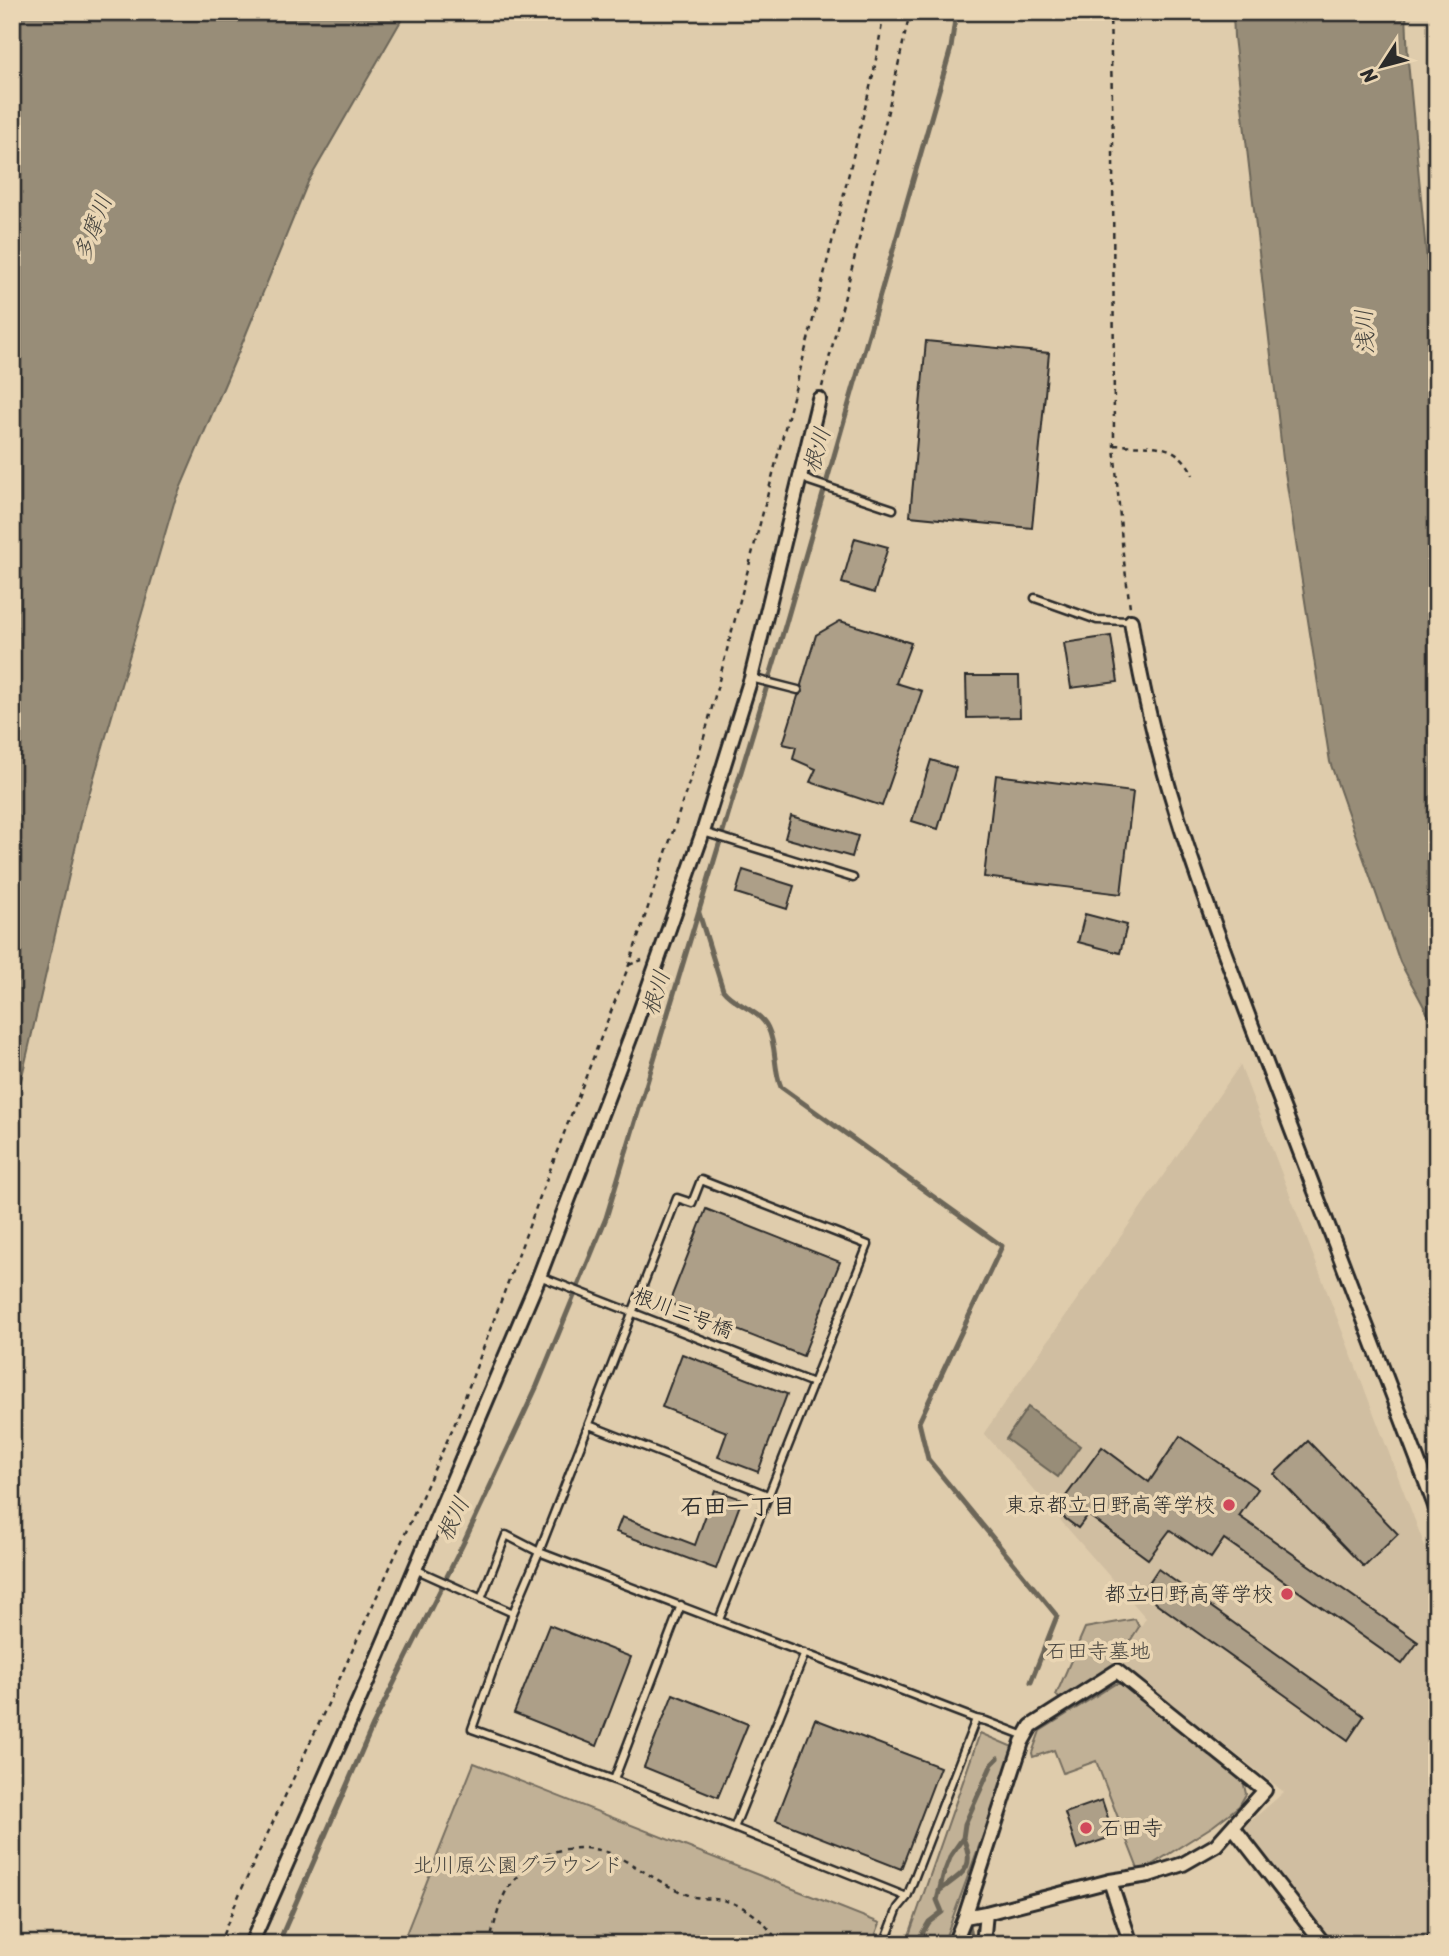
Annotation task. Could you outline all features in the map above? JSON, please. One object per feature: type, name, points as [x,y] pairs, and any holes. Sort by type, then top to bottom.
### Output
[{"type":"street","points":[[251,1944],[367,1682],[539,1276],[709,834],[755,678],[819,399]]},
{"type":"street","points":[[1132,621],[1139,669],[1155,735],[1192,861],[1437,1511]]},
{"type":"street","points":[[954,1944],[1025,1736],[1031,1726],[1117,1671],[1265,1790],[1216,1844],[1183,1864],[1149,1875],[1110,1881],[965,1917]]},
{"type":"street","points":[[1233,1827],[1324,1944]]},
{"type":"street","points":[[1110,1881],[1131,1944]]},
{"type":"street","points":[[983,1944],[986,1913]]},
{"type":"street","points":[[1431,1944],[1437,1941]]},
{"type":"lane","points":[[801,476],[893,509]]},
{"type":"lane","points":[[1035,598],[1097,620],[1132,621]]},
{"type":"lane","points":[[755,678],[798,690]]},
{"type":"lane","points":[[709,834],[853,878]]},
{"type":"lane","points":[[719,1620],[867,1245],[701,1180],[692,1203],[677,1198],[540,1552],[513,1612],[472,1729],[614,1780],[907,1897]]},
{"type":"lane","name":"根川三号橋","points":[[539,1276],[813,1383]]},
{"type":"lane","points":[[589,1425],[768,1495]]},
{"type":"lane","points":[[481,1599],[506,1535],[540,1552],[1025,1736]]},
{"type":"lane","points":[[415,1569],[513,1612]]},
{"type":"lane","points":[[614,1780],[681,1605]]},
{"type":"lane","points":[[734,1828],[805,1653]]},
{"type":"lane","points":[[884,1944],[898,1908],[907,1897],[976,1719]]},
{"type":"path","points":[[219,1944],[456,1421],[555,1154],[629,965],[705,734],[809,336],[874,71],[884,12]]},
{"type":"path","points":[[819,399],[860,236],[909,12]]},
{"type":"path","points":[[1110,12],[1114,445],[1123,554],[1132,621]]},
{"type":"path","points":[[1114,445],[1163,447],[1187,461],[1193,475]]},
{"type":"path","points":[[489,1944],[506,1890],[523,1872],[547,1854],[573,1849],[598,1849],[620,1857],[692,1896],[723,1900],[750,1911],[768,1926],[780,1944]]},
{"type":"shaded area","name":"東京都立日野高等学校","points":[[1240,1065],[1437,1578],[1437,1935],[1421,1944],[1330,1944],[1242,1829],[1284,1792],[1119,1662],[1146,1618],[984,1433]]},
{"type":"green space","name":"石田寺墓地","points":[[1135,1619],[1139,1627],[1114,1666],[1061,1700],[1056,1695],[1085,1628]]},
{"type":"green space","points":[[1115,1684],[1123,1684],[1242,1776],[1246,1794],[1239,1806],[1213,1826],[1145,1869],[1138,1869],[1096,1761],[1063,1773],[1054,1750],[1033,1757],[1032,1753],[1040,1731]]},
{"type":"green space","points":[[980,1733],[1015,1748],[943,1944],[906,1944]]},
{"type":"green space","name":"北川原公園グラウンド","points":[[474,1763],[880,1923],[872,1944],[402,1944]]},
{"type":"water","name":"多摩川","points":[[12,12],[406,12],[308,182],[174,503],[83,815],[12,1119]]},
{"type":"water","name":"浅川","points":[[1233,12],[1406,12],[1408,61],[1437,368],[1437,488],[1432,542],[1437,552],[1437,1031],[1400,962],[1330,762],[1283,459]]},
{"type":"water","points":[[1028,1407],[1080,1446],[1058,1477],[1006,1439]]},
{"type":"building","points":[[926,341],[1049,353],[1032,528],[910,516]]},
{"type":"building","points":[[855,538],[888,547],[874,593],[842,583]]},
{"type":"building","points":[[840,621],[911,643],[896,683],[922,691],[882,806],[810,782],[816,769],[793,759],[796,747],[783,744],[798,696],[803,692],[801,685],[816,635]]},
{"type":"building","points":[[1111,636],[1118,682],[1071,688],[1064,643]]},
{"type":"building","points":[[966,676],[1019,676],[1020,717],[967,718]]},
{"type":"building","points":[[931,760],[956,768],[938,829],[912,821]]},
{"type":"building","points":[[996,775],[1133,792],[1121,894],[984,877]]},
{"type":"building","points":[[791,816],[858,836],[852,857],[785,838]]},
{"type":"building","points":[[743,870],[794,886],[787,909],[736,893]]},
{"type":"building","points":[[1085,914],[1127,925],[1120,953],[1078,942]]},
{"type":"building","points":[[706,1209],[840,1262],[803,1356],[669,1303]]},
{"type":"building","points":[[682,1354],[787,1394],[758,1472],[718,1457],[727,1432],[662,1407]]},
{"type":"building","points":[[1180,1436],[1258,1489],[1239,1516],[1418,1642],[1402,1664],[1224,1539],[1211,1558],[1170,1530],[1148,1559],[1088,1515],[1078,1528],[1055,1511],[1102,1447],[1149,1482]]},
{"type":"building","points":[[1308,1441],[1398,1534],[1364,1567],[1274,1474]]},
{"type":"building","points":[[715,1490],[742,1499],[716,1569],[616,1532],[622,1517],[695,1545]]},
{"type":"building","points":[[1158,1569],[1364,1716],[1348,1740],[1142,1593]]},
{"type":"building","points":[[549,1625],[631,1657],[597,1746],[514,1713]]},
{"type":"building","points":[[673,1694],[748,1724],[718,1797],[644,1767]]},
{"type":"building","points":[[815,1719],[940,1767],[901,1869],[776,1820]]},
{"type":"building","points":[[1102,1800],[1114,1836],[1077,1849],[1065,1813]]},
{"type":"waterway","name":"根川","points":[[278,1944],[373,1725],[465,1540],[537,1386],[606,1218],[786,623],[951,48],[956,12]]},
{"type":"waterway","points":[[699,913],[723,990],[759,1017],[768,1028],[781,1087],[1002,1246],[919,1422],[928,1459],[1057,1616],[1031,1682]]},
{"type":"waterway","points":[[916,1944],[929,1922],[942,1912],[937,1900],[943,1876],[951,1855],[963,1838],[965,1824],[992,1764],[998,1758]]},
{"type":"waterway","points":[[939,1891],[968,1864],[963,1838]]},
{"type":"waterway","points":[[969,1924],[972,1944]]},
{"type":"place","name":"東京都立日野高等学校","points":[[1229,1505]]},
{"type":"place","name":"都立日野高等学校","points":[[1287,1594]]},
{"type":"place","name":"石田寺","points":[[1086,1828]]},
{"type":"district","name":"石田一丁目","points":[[738,1506]]}]
